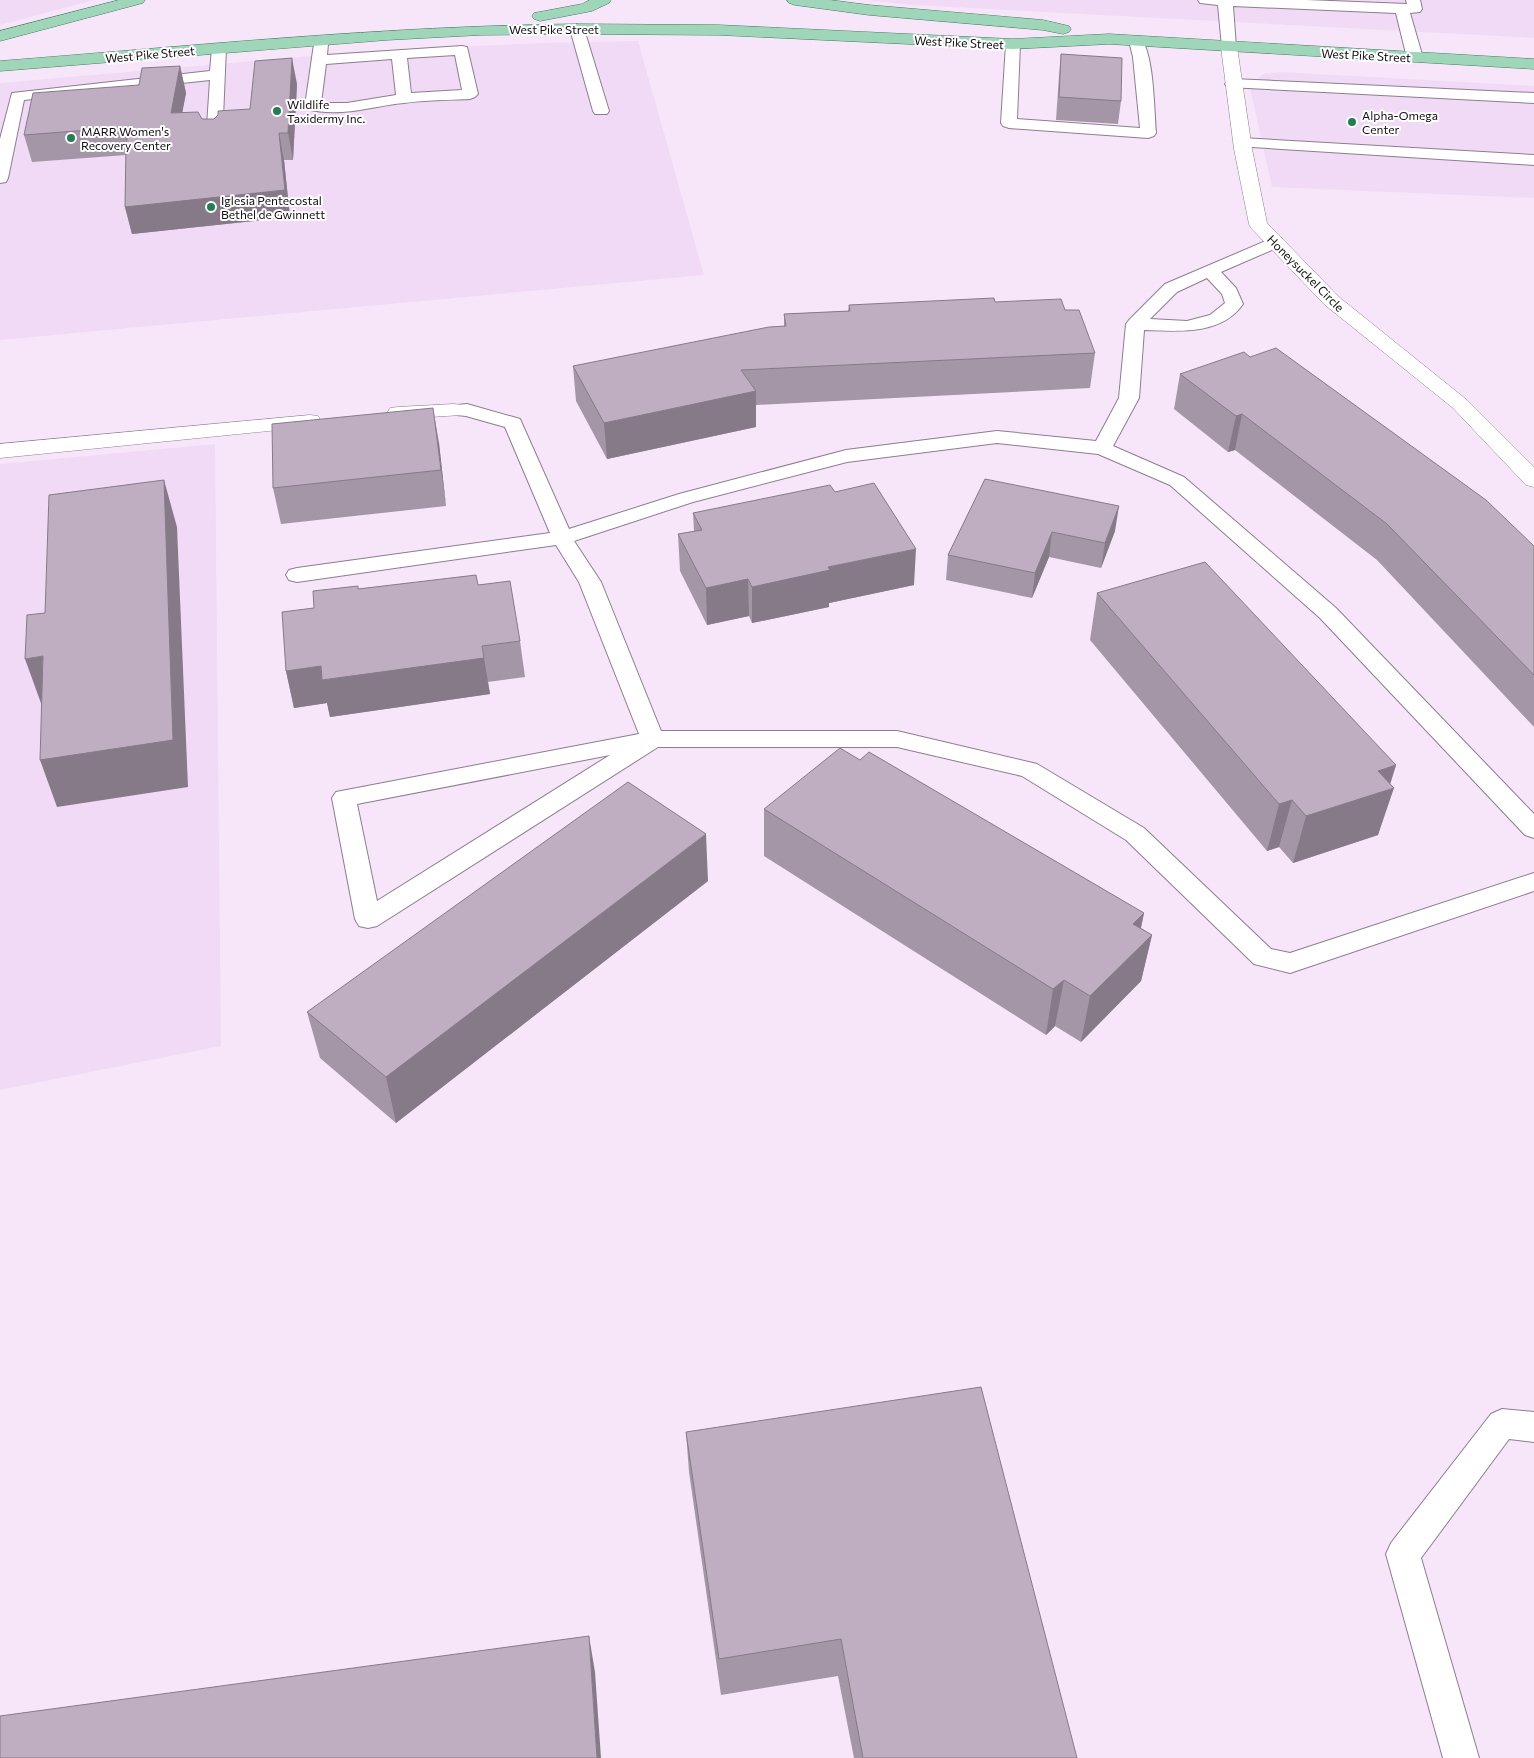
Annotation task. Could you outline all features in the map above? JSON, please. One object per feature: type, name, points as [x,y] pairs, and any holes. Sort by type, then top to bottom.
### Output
[{"type":"main road","points":[[0,36],[137,0]]},
{"type":"main road","points":[[480,30],[517,19],[586,8],[603,0]]},
{"type":"main road","name":"West Pike Street","points":[[795,0],[869,10],[1043,25],[1109,40]]},
{"type":"main road","name":"West Pike Street","points":[[0,66],[322,39],[480,30],[577,29],[719,30],[1014,44],[1109,40],[1534,64]]},
{"type":"street","name":"Honeysuckel Circle","points":[[1229,47],[1242,143],[1258,224],[1332,301],[1460,404],[1534,480]]},
{"type":"street","points":[[378,415],[454,410]]},
{"type":"street","points":[[0,451],[330,419]]},
{"type":"lane","points":[[1206,0],[1408,4],[1415,58]]},
{"type":"lane","points":[[1225,1],[1229,47]]},
{"type":"lane","points":[[577,29],[601,111]]},
{"type":"lane","points":[[319,60],[462,50],[470,94],[404,98],[354,106],[320,108],[313,106],[319,60],[322,39]]},
{"type":"lane","points":[[1014,44],[1009,123],[1148,133],[1141,57],[1136,41]]},
{"type":"lane","points":[[214,141],[219,48]]},
{"type":"lane","points":[[399,54],[404,98]]},
{"type":"lane","points":[[0,178],[6,116],[16,96],[218,75]]},
{"type":"lane","points":[[1233,84],[1534,98]]},
{"type":"lane","points":[[1242,143],[1534,160]]},
{"type":"lane","points":[[1102,448],[1129,398],[1135,324],[1171,288],[1275,242]]},
{"type":"lane","points":[[1135,324],[1187,326],[1216,319],[1234,304],[1230,292],[1210,271]]},
{"type":"lane","points":[[454,410],[467,410],[513,423],[562,538],[590,582],[654,739]]},
{"type":"lane","points":[[297,575],[562,538],[686,498],[846,456],[997,437],[1102,448],[1177,481],[1321,607],[1534,829]]},
{"type":"lane","points":[[654,739],[368,919],[344,798],[654,739],[897,739],[1029,770],[1135,834],[1263,957],[1290,964],[1534,882]]},
{"type":"lane","points":[[1461,1758],[1403,1554],[1502,1424],[1534,1427]]},
{"type":"shaded area","points":[[0,0],[94,0],[0,25]]},
{"type":"shaded area","points":[[867,0],[1534,0],[1534,38],[912,5]]},
{"type":"shaded area","points":[[638,41],[704,275],[0,340],[0,83],[368,51],[542,43]]},
{"type":"shaded area","points":[[1280,72],[1534,86],[1534,198],[1272,187],[1250,88],[1253,82],[1263,74]]},
{"type":"shaded area","points":[[215,444],[221,1046],[0,1090],[0,464]]},
{"type":"building","points":[[1061,54],[1122,58],[1121,101],[1059,97]]},
{"type":"building","points":[[292,58],[288,133],[279,133],[285,190],[125,207],[126,145],[129,127],[24,135],[33,93],[139,85],[142,68],[180,66],[171,113],[198,112],[202,119],[214,119],[218,115],[218,111],[250,109],[255,61]]},
{"type":"building","points":[[994,298],[995,302],[1061,299],[1065,310],[1079,310],[1095,353],[741,370],[756,391],[604,423],[573,366],[769,327],[786,326],[784,314],[850,311],[849,305]]},
{"type":"building","points":[[1276,348],[1486,500],[1534,546],[1534,675],[1387,524],[1242,414],[1236,416],[1180,374],[1244,352],[1250,357]]},
{"type":"building","points":[[433,408],[441,470],[273,488],[272,424]]},
{"type":"building","points":[[985,479],[1119,506],[1105,543],[1052,532],[1035,573],[948,555]]},
{"type":"building","points":[[164,480],[173,740],[40,760],[43,656],[25,659],[27,615],[45,613],[49,495]]},
{"type":"building","points":[[874,483],[916,549],[828,567],[830,570],[752,587],[748,579],[706,588],[678,534],[702,530],[693,513],[830,485],[835,492]]},
{"type":"building","points":[[1205,562],[1396,765],[1378,771],[1394,788],[1306,816],[1292,800],[1279,804],[1097,593]]},
{"type":"building","points":[[476,575],[478,585],[510,581],[520,641],[482,646],[484,658],[322,680],[321,666],[286,671],[282,612],[314,608],[313,591],[358,586],[358,589]]},
{"type":"building","points":[[840,748],[860,760],[869,752],[1144,913],[1133,924],[1152,935],[1090,996],[1064,980],[1053,989],[764,809]]},
{"type":"building","points":[[628,782],[706,834],[386,1077],[307,1012]]},
{"type":"building","points":[[981,1387],[1077,1758],[863,1758],[841,1639],[719,1659],[686,1432]]},
{"type":"building","points":[[589,1636],[597,1758],[0,1758],[0,1716]]},
{"type":"place","name":"Wildlife Taxidermy Inc.","points":[[277,111]]},
{"type":"place","name":"Alpha-Omega Center","points":[[1352,122]]},
{"type":"place","name":"MARR Women's Recovery Center","points":[[71,138]]},
{"type":"place","name":"Iglesia Pentecostal Bethel de Gwinnett","points":[[211,207]]}]
